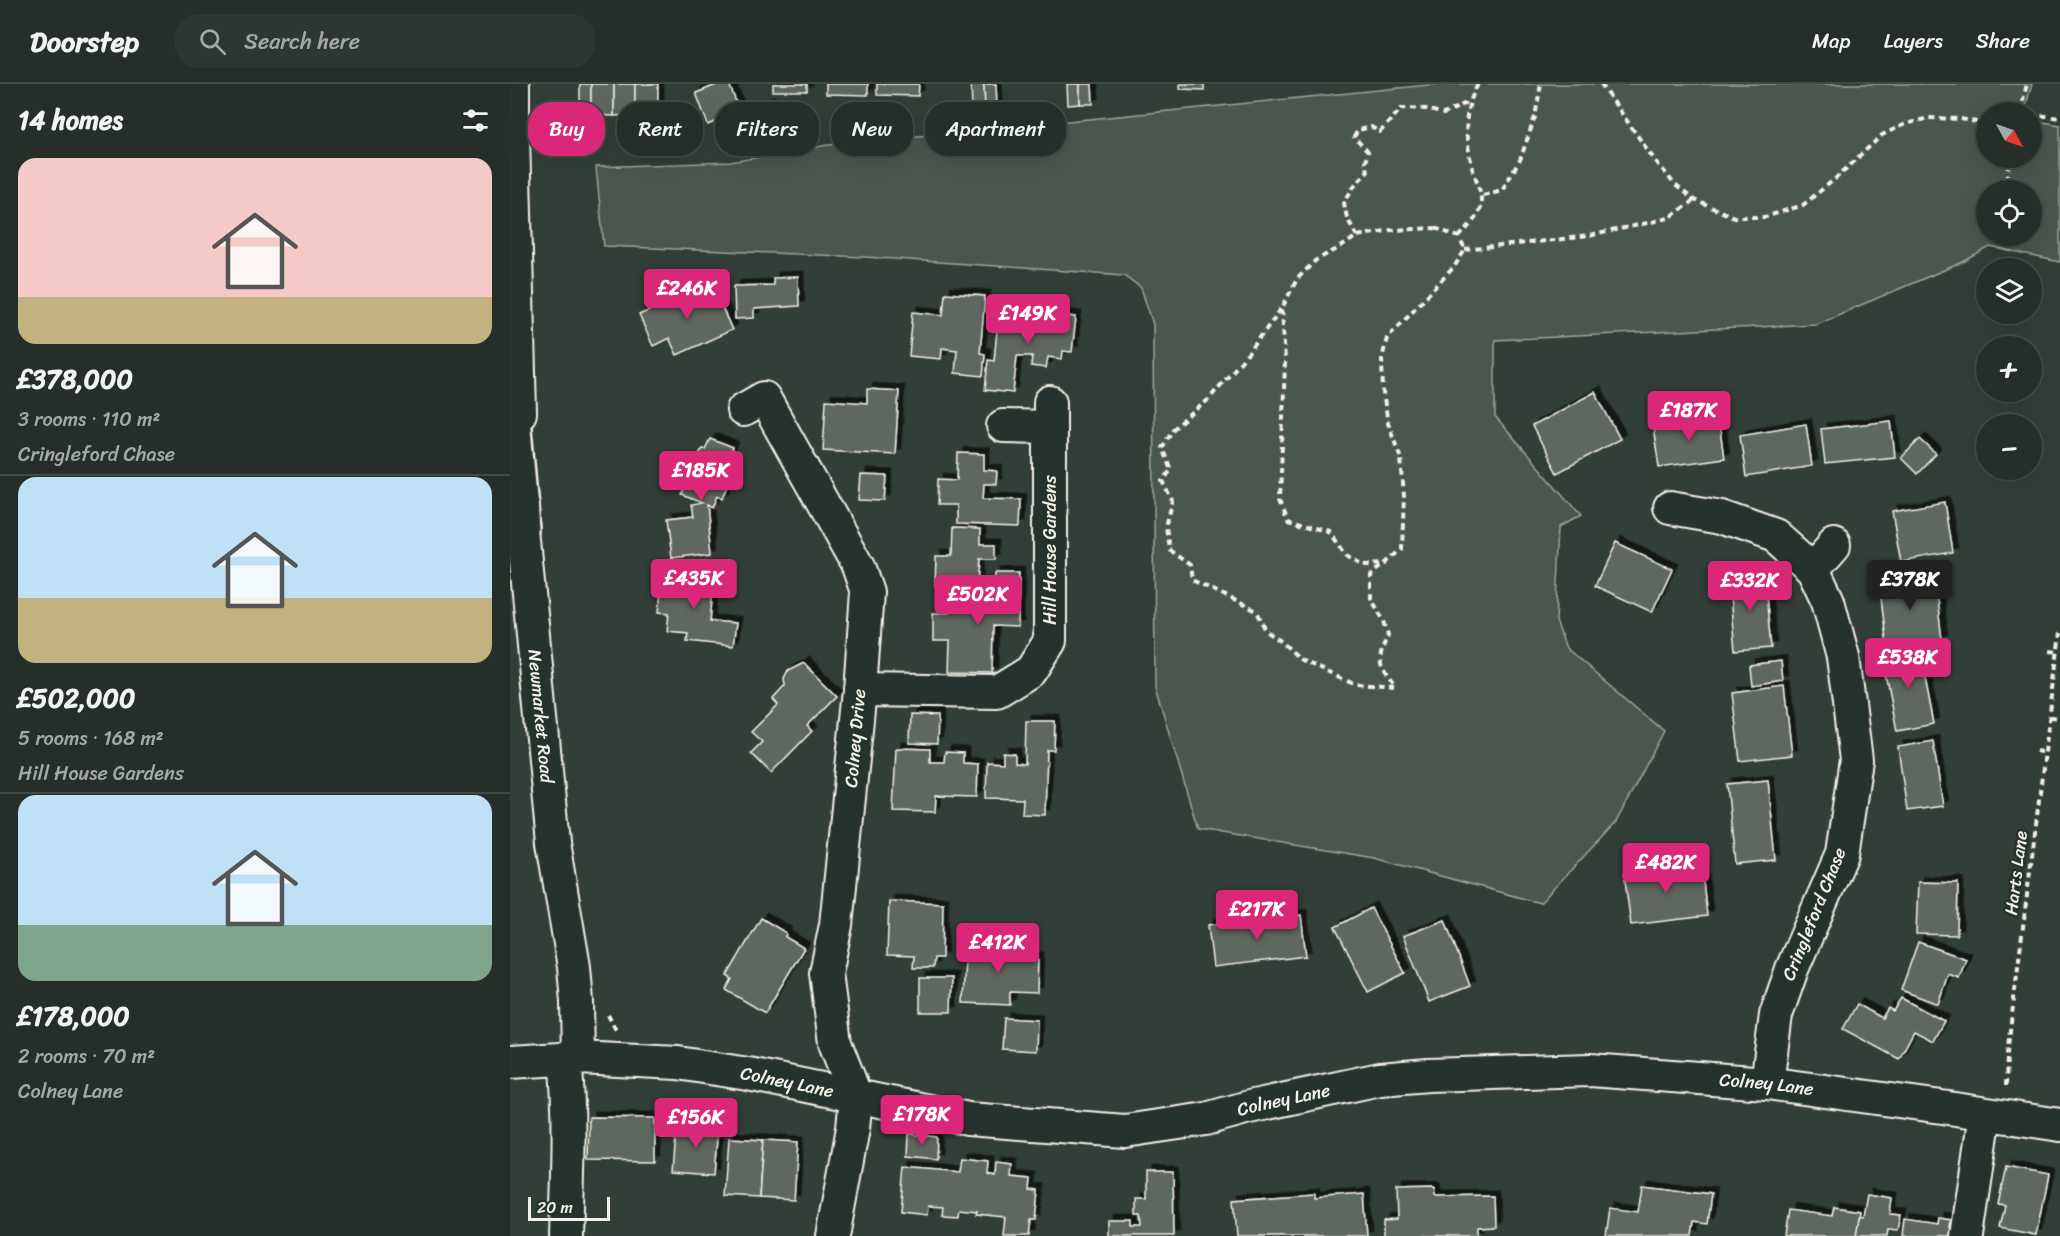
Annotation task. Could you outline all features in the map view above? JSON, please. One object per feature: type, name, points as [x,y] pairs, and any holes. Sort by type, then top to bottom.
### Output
[{"type":"highway","points":[[510,384],[523,531]]},
{"type":"street","name":"Newmarket Road","points":[[513,84],[523,531],[553,843],[579,1020],[548,1060],[569,1094],[566,1236]]},
{"type":"street","name":"Colney Drive","points":[[763,398],[858,566],[867,592],[860,690],[836,925],[826,974],[835,1043],[856,1097]]},
{"type":"street","name":"Hill House Gardens","points":[[860,690],[997,692],[1031,672],[1050,641],[1050,414],[1003,426]]},
{"type":"street","name":"Cringleford Chase","points":[[1670,508],[1722,517],[1776,536],[1813,569],[1828,601],[1843,657],[1856,760],[1842,854],[1792,969],[1776,1015],[1767,1083]]},
{"type":"street","points":[[1813,569],[1834,545]]},
{"type":"street","name":"Colney Lane","points":[[548,1060],[678,1063],[748,1074],[969,1119],[1125,1131],[1206,1119],[1249,1107],[1392,1078],[1590,1070],[1767,1083],[2060,1125]]},
{"type":"street","points":[[833,1236],[853,1128],[856,1097]]},
{"type":"street","points":[[1967,1236],[1995,1116]]},
{"type":"path","points":[[1459,237],[1478,215],[1483,195],[1473,168],[1466,127],[1468,102],[1478,84]]},
{"type":"path","points":[[1483,195],[1502,190],[1521,160],[1535,117],[1541,84]]},
{"type":"path","points":[[1601,84],[1675,185],[1694,200],[1734,217],[1765,217],[1803,205],[1882,135],[1903,125],[1928,118],[1976,122]]},
{"type":"path","points":[[2022,102],[2027,84]]},
{"type":"path","points":[[1357,236],[1347,218],[1344,203],[1354,186],[1367,172],[1365,162],[1368,152],[1354,137],[1358,130],[1371,127],[1380,132],[1402,108],[1426,109],[1444,114],[1468,102]]},
{"type":"path","points":[[2042,116],[2060,118]]},
{"type":"path","points":[[1465,250],[1589,236],[1669,218],[1694,200]]},
{"type":"path","points":[[1435,228],[1459,237],[1465,250],[1454,267],[1387,338],[1382,359],[1383,393],[1388,423],[1401,458],[1404,496],[1402,549],[1371,575],[1371,598],[1384,621],[1388,635],[1379,656],[1379,666],[1395,688],[1356,685],[1300,660],[1282,642],[1266,631],[1257,611],[1192,580],[1190,565],[1169,550],[1166,527],[1173,501],[1163,482],[1171,470],[1162,448],[1173,429],[1208,400],[1250,351],[1282,308],[1297,279],[1316,260],[1357,236],[1391,230],[1435,228]]},
{"type":"path","points":[[1282,308],[1285,362],[1280,499],[1288,519],[1331,532],[1347,555],[1364,565],[1386,564]]},
{"type":"path","name":"Harts Lane","points":[[1995,1116],[2007,1054],[2060,633]]},
{"type":"path","points":[[2050,651],[2058,652]]},
{"type":"path","points":[[2050,717],[2060,718]]},
{"type":"path","points":[[2036,751],[2045,753]]},
{"type":"shaded area","points":[[1439,84],[2032,84],[2027,102],[1976,102],[1976,168],[2042,168],[2042,122],[2060,125],[2060,262],[1990,247],[1963,262],[1816,324],[1495,340],[1495,417],[1581,516],[1561,527],[1556,621],[1566,648],[1664,731],[1616,822],[1540,903],[1374,858],[1198,829],[1155,686],[1153,324],[1141,288],[1124,275],[865,257],[604,246],[596,167],[731,162],[765,156],[819,156],[819,147],[831,145],[831,156],[913,156],[913,137],[925,135],[925,156],[1066,156],[1066,121]]},
{"type":"building","points":[[580,84],[591,84],[591,102],[580,102]]},
{"type":"building","points":[[591,84],[614,84],[614,116],[605,116],[605,102],[591,102]]},
{"type":"building","points":[[614,84],[635,84],[635,102],[617,102],[617,116],[614,116]]},
{"type":"building","points":[[635,84],[658,84],[658,102],[635,102]]},
{"type":"building","points":[[719,84],[729,84],[736,102],[715,102],[715,122],[708,125],[703,112],[703,102],[699,102],[696,93]]},
{"type":"building","points":[[773,84],[807,84],[807,91],[773,91]]},
{"type":"building","points":[[826,84],[868,84],[868,95],[826,94]]},
{"type":"building","points":[[877,84],[919,84],[918,96],[877,95]]},
{"type":"building","points":[[971,84],[984,84],[985,102],[972,102]]},
{"type":"building","points":[[984,84],[996,84],[997,102],[985,102]]},
{"type":"building","points":[[1067,84],[1080,84],[1080,104],[1068,105]]},
{"type":"building","points":[[1080,84],[1092,84],[1093,104],[1080,104]]},
{"type":"building","points":[[1180,84],[1204,84],[1204,90],[1180,89]]},
{"type":"building","points":[[798,277],[799,306],[754,309],[754,318],[735,319],[734,286],[773,285],[773,278]]},
{"type":"building","points":[[711,283],[732,330],[677,355],[669,338],[653,346],[639,315]]},
{"type":"building","points":[[945,293],[985,296],[980,353],[985,354],[983,376],[955,373],[957,350],[942,348],[941,359],[909,356],[913,312],[943,315]]},
{"type":"building","points":[[1017,311],[1076,317],[1072,352],[1063,351],[1062,359],[1048,357],[1046,368],[1031,366],[1032,356],[1017,356],[1013,393],[985,390],[988,360],[994,361],[998,319],[1016,321]]},
{"type":"building","points":[[867,389],[899,391],[895,454],[823,450],[826,400],[867,403]]},
{"type":"building","points":[[1595,392],[1620,439],[1557,473],[1532,426]]},
{"type":"building","points":[[1718,417],[1724,458],[1659,467],[1653,427]]},
{"type":"building","points":[[1891,421],[1895,457],[1825,464],[1821,429]]},
{"type":"building","points":[[1806,424],[1812,466],[1746,477],[1740,435]]},
{"type":"building","points":[[710,439],[733,448],[729,459],[732,461],[727,474],[731,475],[722,498],[717,496],[712,508],[707,505],[712,553],[671,558],[666,520],[693,517],[691,505],[702,503],[682,495],[702,448],[705,449]]},
{"type":"building","points":[[1920,439],[1936,454],[1917,474],[1901,458]]},
{"type":"building","points":[[958,453],[984,454],[984,470],[997,471],[996,484],[984,484],[983,498],[1021,499],[1020,526],[956,524],[956,505],[937,505],[938,479],[957,480]]},
{"type":"building","points":[[861,475],[887,476],[885,501],[859,500]]},
{"type":"building","points":[[1945,502],[1953,553],[1901,562],[1892,511]]},
{"type":"building","points":[[952,528],[980,529],[980,544],[996,544],[996,559],[979,559],[977,587],[935,586],[936,556],[951,556]]},
{"type":"building","points":[[1615,543],[1672,569],[1652,612],[1595,586]]},
{"type":"building","points":[[1764,572],[1771,648],[1735,651],[1728,575]]},
{"type":"building","points":[[995,573],[1019,573],[1018,627],[993,626],[992,673],[949,672],[950,641],[933,641],[933,613],[949,613],[949,601],[994,602]]},
{"type":"building","points":[[674,574],[714,579],[710,621],[736,623],[733,646],[687,641],[688,633],[667,631],[669,613],[659,612],[662,579],[673,580]]},
{"type":"building","points":[[1934,575],[1942,640],[1887,647],[1879,582]]},
{"type":"building","points":[[1919,647],[1934,724],[1897,731],[1882,654]]},
{"type":"building","points":[[1781,661],[1783,681],[1751,686],[1749,665]]},
{"type":"building","points":[[804,663],[837,696],[807,726],[812,731],[771,773],[751,753],[762,742],[751,732],[778,705],[773,699],[785,686],[784,679],[788,671]]},
{"type":"building","points":[[1784,686],[1792,755],[1740,761],[1732,693]]},
{"type":"building","points":[[910,715],[938,716],[937,744],[909,743]]},
{"type":"building","points":[[1026,721],[1055,721],[1054,750],[1047,750],[1045,815],[1022,814],[1023,799],[986,798],[987,762],[1003,763],[1003,753],[1015,754],[1015,763],[1025,764]]},
{"type":"building","points":[[1933,741],[1943,806],[1907,811],[1898,747]]},
{"type":"building","points":[[896,748],[930,749],[930,762],[944,762],[945,752],[963,753],[963,763],[978,764],[977,797],[936,796],[935,812],[893,811]]},
{"type":"building","points":[[1768,780],[1776,860],[1735,864],[1727,784]]},
{"type":"building","points":[[1701,864],[1707,916],[1631,925],[1624,873]]},
{"type":"building","points":[[1918,882],[1958,883],[1957,935],[1916,934]]},
{"type":"building","points":[[889,901],[943,903],[942,958],[934,958],[933,968],[913,968],[914,956],[887,955]]},
{"type":"building","points":[[1371,908],[1405,973],[1368,992],[1335,927]]},
{"type":"building","points":[[1301,915],[1306,956],[1213,967],[1208,925]]},
{"type":"building","points":[[761,918],[786,933],[785,937],[804,948],[765,1013],[726,990],[732,979],[727,976]]},
{"type":"building","points":[[1445,920],[1470,986],[1429,1002],[1403,936]]},
{"type":"building","points":[[980,937],[1010,938],[1010,957],[1038,958],[1037,993],[1010,992],[1010,1005],[963,1003],[965,955],[979,955]]},
{"type":"building","points":[[1918,942],[1966,959],[1959,978],[1948,974],[1938,1004],[1901,990]]},
{"type":"building","points":[[920,978],[952,978],[951,1012],[920,1012]]},
{"type":"building","points":[[1901,998],[1944,1021],[1933,1041],[1914,1031],[1899,1059],[1843,1029],[1857,1004],[1882,1018],[1888,1008],[1893,1011]]},
{"type":"building","points":[[1004,1018],[1037,1020],[1036,1051],[1002,1049]]},
{"type":"building","points":[[589,1117],[655,1118],[655,1161],[588,1160]]},
{"type":"building","points":[[677,1124],[718,1127],[714,1173],[673,1170]]},
{"type":"building","points":[[909,1134],[937,1137],[936,1159],[908,1156]]},
{"type":"building","points":[[729,1138],[763,1140],[759,1198],[725,1196]]},
{"type":"building","points":[[763,1140],[798,1142],[794,1200],[759,1198]]},
{"type":"building","points":[[960,1158],[988,1161],[987,1173],[995,1175],[996,1162],[1012,1164],[1011,1176],[1032,1178],[1031,1189],[1039,1190],[1036,1220],[1031,1220],[1029,1236],[1004,1236],[1006,1217],[976,1214],[977,1211],[959,1209],[958,1216],[942,1215],[943,1207],[928,1206],[927,1215],[901,1212],[905,1167],[958,1172]]},
{"type":"building","points":[[2006,1167],[2048,1175],[2036,1235],[2000,1228],[2005,1205],[1998,1204]]},
{"type":"building","points":[[1146,1172],[1173,1172],[1174,1236],[1109,1236],[1109,1221],[1133,1221],[1133,1227],[1142,1227],[1141,1216],[1136,1216],[1136,1199],[1146,1199]]},
{"type":"building","points":[[1642,1185],[1711,1194],[1707,1224],[1694,1222],[1692,1236],[1606,1236],[1610,1208],[1638,1212]]},
{"type":"building","points":[[1434,1189],[1435,1197],[1493,1196],[1494,1226],[1477,1227],[1477,1236],[1384,1236],[1384,1220],[1397,1219],[1396,1190]]},
{"type":"building","points":[[1314,1193],[1314,1198],[1364,1194],[1367,1236],[1237,1236],[1234,1199]]},
{"type":"building","points":[[1867,1194],[1892,1198],[1890,1214],[1901,1215],[1898,1230],[1888,1229],[1887,1236],[1856,1236],[1859,1216],[1863,1216]]},
{"type":"building","points":[[1834,1207],[1860,1211],[1856,1236],[1784,1236],[1788,1210],[1832,1216]]},
{"type":"building","points":[[1938,1218],[1951,1220],[1950,1227],[1963,1228],[1962,1236],[1903,1236],[1905,1219],[1937,1224]]}]
